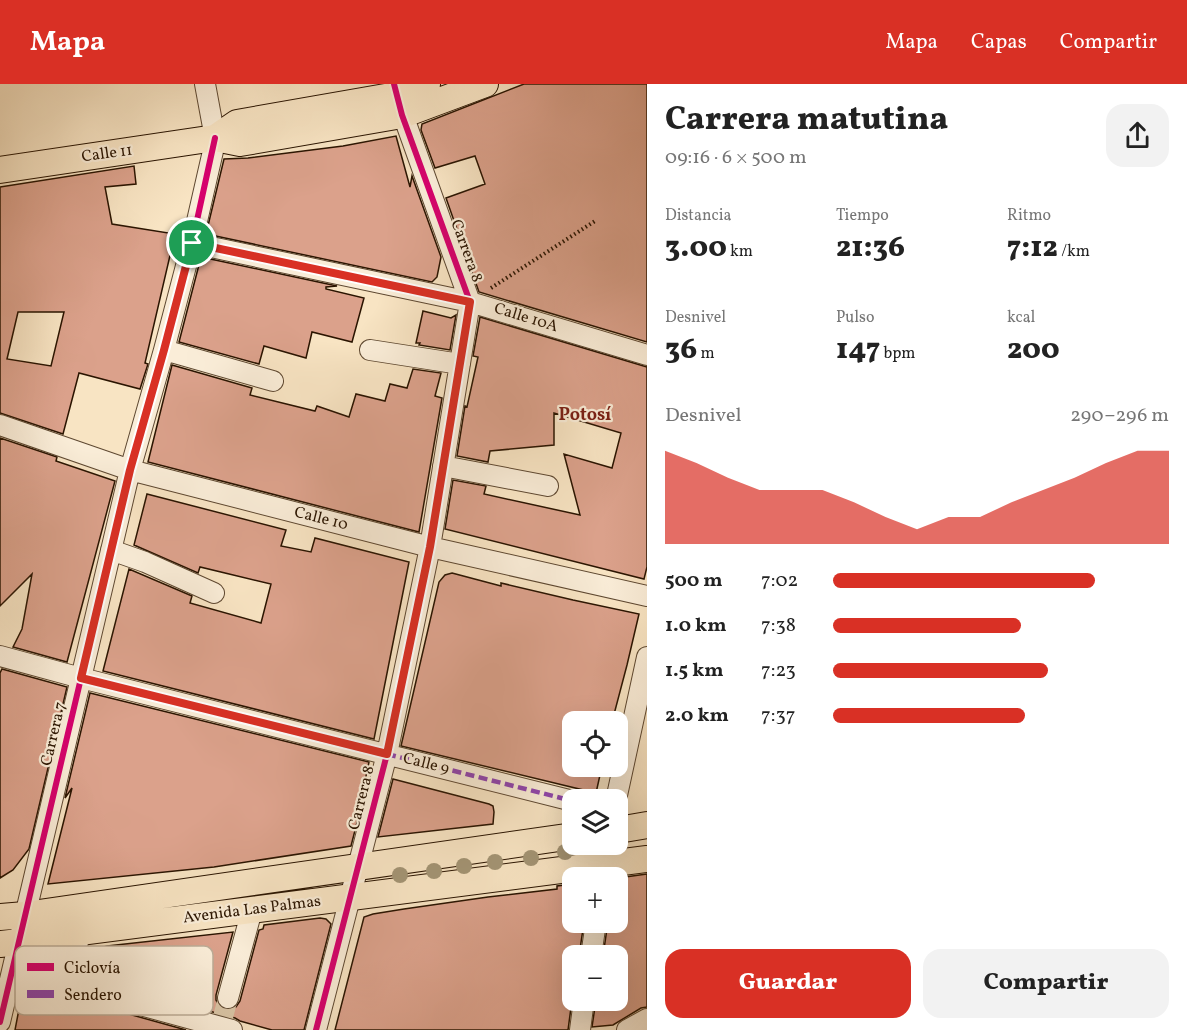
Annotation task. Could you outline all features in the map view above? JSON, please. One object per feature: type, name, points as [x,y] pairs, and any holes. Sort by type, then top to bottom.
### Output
[{"type":"main road","points":[[398,98],[427,84]]},
{"type":"main road","points":[[398,98],[485,84]]},
{"type":"main road","name":"Calle 11","points":[[0,170],[214,138],[240,144],[398,98]]},
{"type":"main road","points":[[628,828],[647,825]]},
{"type":"main road","name":"Avenida Las Palmas","points":[[0,917],[562,838]]},
{"type":"main road","name":"Avenida Las Palmas","points":[[10,943],[605,862],[647,859]]},
{"type":"street","points":[[205,84],[214,138]]},
{"type":"street","name":"Carrera 8","points":[[316,1030],[387,754],[430,547],[470,302],[398,98]]},
{"type":"street","name":"Carrera 7","points":[[0,1022],[12,971],[10,943],[25,915],[130,470],[192,243],[214,138]]},
{"type":"street","name":"Calle 10A","points":[[192,243],[470,302],[647,355]]},
{"type":"street","points":[[164,350],[273,381]]},
{"type":"street","points":[[370,350],[460,364]]},
{"type":"street","name":"Calle 10","points":[[0,425],[130,470],[430,547],[647,596]]},
{"type":"street","points":[[443,466],[548,486]]},
{"type":"street","points":[[111,550],[145,561],[214,593]]},
{"type":"street","name":"Calle 9","points":[[0,656],[562,798]]},
{"type":"street","points":[[618,789],[647,657]]},
{"type":"street","points":[[211,1015],[226,1018],[252,910]]},
{"type":"street","points":[[76,946],[80,932]]},
{"type":"street","points":[[580,1030],[583,1011]]},
{"type":"street","points":[[627,1030],[647,1019]]},
{"type":"path","points":[[470,302],[595,221]]},
{"type":"building","points":[[524,84],[647,84],[647,342],[479,292],[446,198],[485,184],[475,156],[435,168],[421,130],[422,124]]},
{"type":"building","points":[[396,136],[410,187],[412,176],[441,257],[437,277],[432,282],[206,234],[224,159],[343,146]]},
{"type":"building","points":[[134,166],[136,184],[105,187],[112,224],[175,234],[145,363],[148,364],[140,389],[79,373],[63,434],[0,413],[0,187]],"holes":[[[18,312],[64,312],[51,366],[7,359]]]},
{"type":"building","points":[[201,257],[337,286],[326,287],[326,289],[364,298],[352,342],[312,332],[306,358],[264,346],[259,364],[179,342]]},
{"type":"building","points":[[423,311],[451,318],[456,315],[450,350],[416,343]]},
{"type":"building","points":[[480,317],[647,367],[647,567],[644,579],[445,529],[453,480],[486,486],[484,494],[580,515],[564,454],[612,468],[621,433],[554,413],[554,445],[490,451],[488,462],[457,456],[465,406],[467,407],[478,357],[473,356]]},
{"type":"building","points":[[172,365],[252,388],[250,395],[315,411],[317,406],[349,417],[356,394],[385,401],[390,384],[407,388],[413,369],[441,373],[435,396],[442,398],[419,532],[148,462]]},
{"type":"building","points":[[0,438],[57,457],[56,461],[115,481],[67,662],[13,647],[22,629],[32,574],[0,606]]},
{"type":"building","points":[[147,494],[286,530],[281,546],[311,552],[315,538],[409,562],[374,739],[103,671],[129,569],[192,596],[190,603],[261,623],[271,584],[200,567],[198,573],[134,545]]},
{"type":"building","points":[[452,573],[501,586],[501,583],[639,614],[615,711],[562,711],[562,777],[600,777],[597,789],[579,789],[401,746],[439,582],[445,575]]},
{"type":"building","points":[[2,669],[67,687],[29,849],[13,870],[0,878],[0,673]]},
{"type":"building","points":[[90,693],[369,762],[362,795],[364,795],[351,846],[214,867],[48,884],[72,788],[65,798]]},
{"type":"building","points":[[393,779],[489,804],[493,806],[493,824],[378,837]]},
{"type":"building","points":[[647,874],[647,1007],[641,1008],[613,1025],[592,1027],[594,1011],[628,1011],[628,945],[605,945],[606,933],[628,933],[628,877]]},
{"type":"building","points":[[562,885],[562,933],[582,933],[581,945],[562,945],[562,1011],[571,1011],[568,1030],[335,1030],[364,917],[404,909],[557,889],[557,886]]},
{"type":"building","points":[[320,918],[326,919],[331,924],[304,1030],[272,1030],[213,1012],[213,946],[107,946],[233,932],[216,995],[219,1006],[230,1010],[240,1001],[259,930],[263,929],[264,925]]},
{"type":"building","points":[[18,1015],[132,1015],[186,1030],[15,1030]]},
{"type":"tunnel","points":[[223,1017],[228,998]]},
{"type":"marked path","points":[[387,754],[562,798]]},
{"type":"cycle path","points":[[316,1030],[387,754],[430,547],[470,302],[402,115],[394,84]]},
{"type":"cycle path","points":[[18,946],[130,470],[192,243],[215,138]]},
{"type":"cycle path","points":[[0,1022],[15,958]]},
{"type":"district","name":"Potosí","points":[[585,415]]},
{"type":"route","points":[[192,243],[470,302],[430,547],[387,754],[81,678],[130,470],[192,243]]}]
